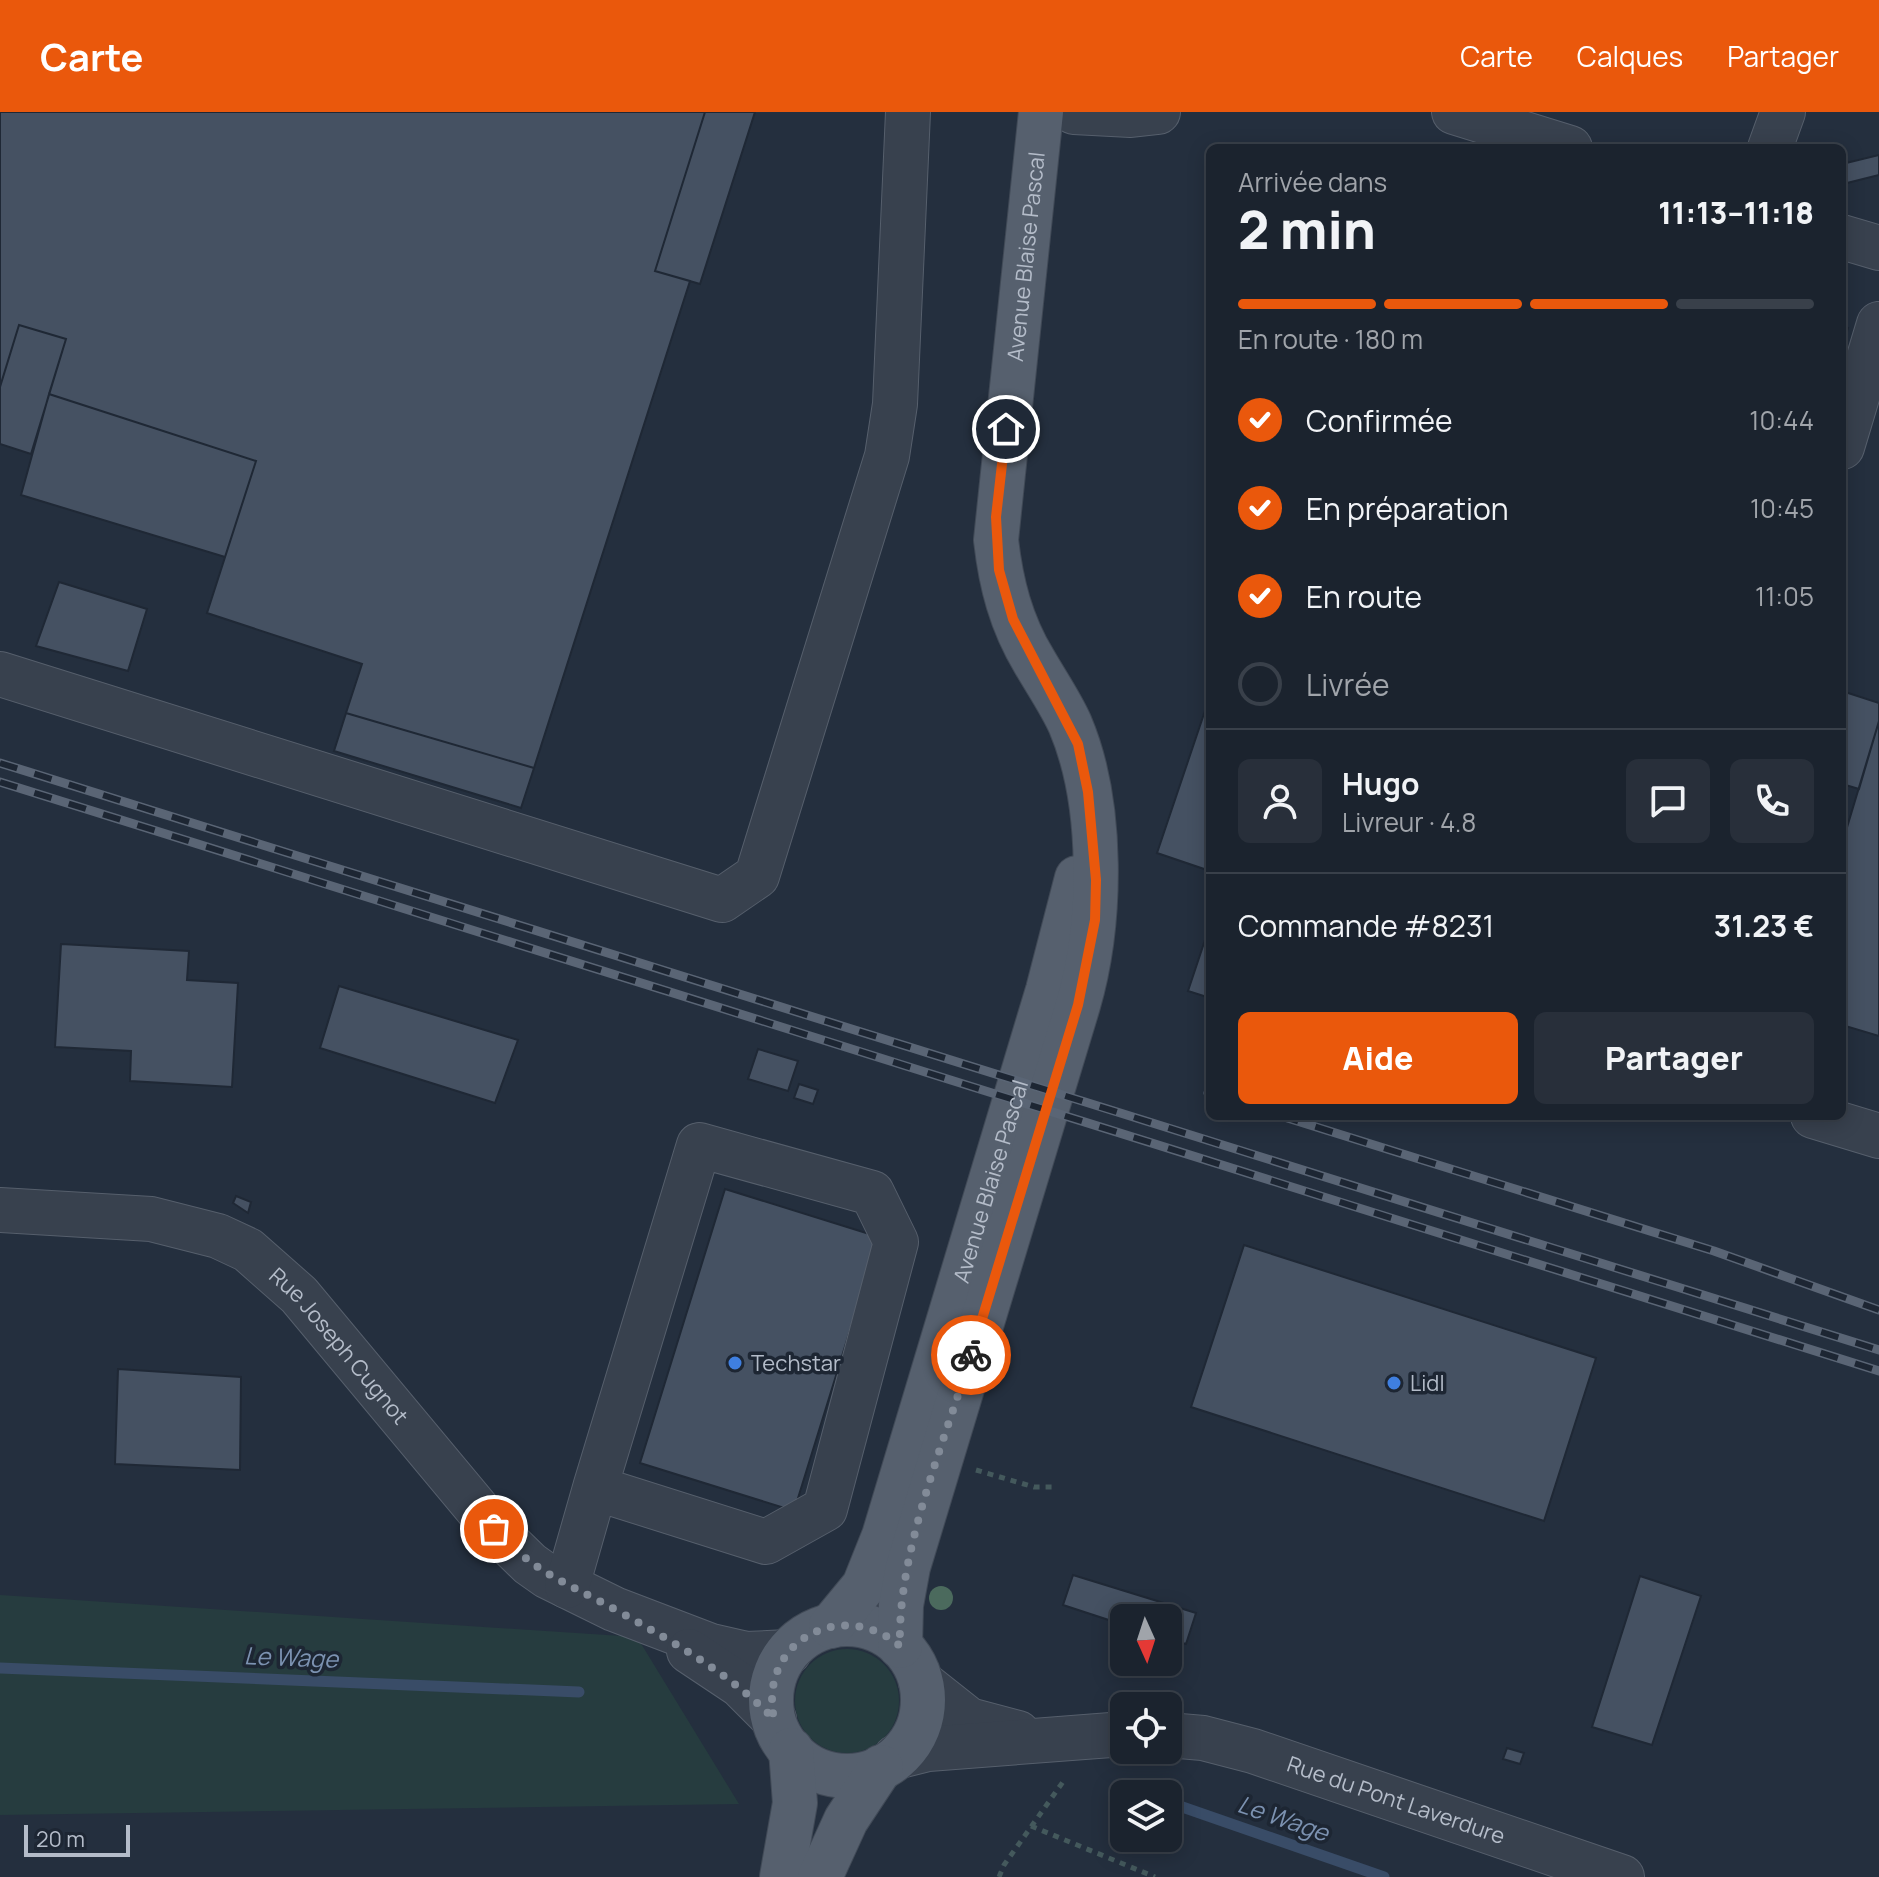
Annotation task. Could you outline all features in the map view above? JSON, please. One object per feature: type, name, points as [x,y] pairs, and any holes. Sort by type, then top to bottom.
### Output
[{"type":"main road","name":"Avenue Blaise Pascal","points":[[910,1664],[901,1605],[908,1567],[1084,986],[1095,920],[1090,813],[1078,744],[1013,619],[1002,582],[996,540],[1041,112]]},
{"type":"main road","name":"Avenue Blaise Pascal","points":[[831,1626],[864,1586],[886,1528],[1048,990],[1090,813]]},
{"type":"main road","points":[[782,1877],[795,1803],[772,1687],[789,1652],[811,1633],[831,1626],[868,1627],[910,1664],[920,1720],[909,1743],[889,1762],[846,1820],[820,1877]]},
{"type":"main road","points":[[782,1734],[808,1765],[837,1774],[859,1774],[889,1762]]},
{"type":"street","points":[[0,674],[722,900],[757,876],[887,456],[895,404],[908,112]]},
{"type":"street","points":[[1074,112],[1131,115],[1158,112]]},
{"type":"street","points":[[1454,112],[1514,121],[1562,144]]},
{"type":"street","points":[[1771,144],[1783,112]]},
{"type":"street","points":[[1846,238],[1879,248]]},
{"type":"street","points":[[1846,434],[1879,324]]},
{"type":"street","points":[[1826,1120],[1879,1136]]},
{"type":"street","points":[[567,1586],[595,1488],[699,1145],[872,1193],[896,1242],[825,1509],[766,1542],[595,1488]]},
{"type":"street","name":"Rue Joseph Cugnot","points":[[0,1210],[151,1219],[218,1236],[248,1250],[299,1295],[494,1529],[530,1564],[722,1671],[782,1734]]},
{"type":"street","name":"Rue Joseph Cugnot","points":[[614,1609],[722,1649],[746,1654],[789,1652]]},
{"type":"street","points":[[910,1664],[959,1714],[989,1728],[1021,1734],[1110,1735]]},
{"type":"street","points":[[889,1762],[928,1749],[1110,1735]]},
{"type":"street","name":"Rue du Pont Laverdure","points":[[1182,1736],[1203,1738],[1253,1751],[1622,1877]]},
{"type":"path","points":[[939,1459],[1034,1487],[1053,1487]]},
{"type":"path","points":[[999,1877],[1031,1826],[1110,1735]]},
{"type":"path","points":[[1031,1826],[1155,1877]]},
{"type":"green space","points":[[0,1595],[637,1637],[739,1804],[0,1815]]},
{"type":"green space","points":[[847,1649],[867,1653],[884,1664],[895,1681],[899,1701],[895,1721],[884,1738],[867,1749],[847,1753],[827,1749],[810,1738],[799,1721],[795,1701],[799,1681],[810,1664],[827,1653]]},
{"type":"building","points":[[0,112],[705,112],[655,271],[690,281],[534,768],[346,713],[362,664],[207,613],[256,461],[49,394],[66,339],[19,325],[0,387]]},
{"type":"building","points":[[705,112],[755,112],[700,284],[655,271]]},
{"type":"building","points":[[1879,155],[1879,175],[1847,183],[1846,163]]},
{"type":"building","points":[[19,325],[66,339],[31,454],[0,444],[0,387]]},
{"type":"building","points":[[49,394],[256,461],[225,557],[21,495]]},
{"type":"building","points":[[59,582],[147,609],[128,671],[36,646]]},
{"type":"building","points":[[1846,692],[1879,703],[1879,721],[1859,789],[1846,785]]},
{"type":"building","points":[[1206,708],[1206,870],[1157,853]]},
{"type":"building","points":[[346,713],[534,768],[521,808],[334,751]]},
{"type":"building","points":[[1879,721],[1879,1036],[1846,1026],[1846,831]]},
{"type":"building","points":[[1206,937],[1206,997],[1188,991]]},
{"type":"building","points":[[61,944],[189,951],[187,980],[238,983],[232,1087],[130,1081],[131,1051],[55,1047]]},
{"type":"building","points":[[339,986],[518,1040],[495,1103],[320,1048]]},
{"type":"building","points":[[758,1049],[798,1061],[788,1091],[748,1079]]},
{"type":"building","points":[[799,1084],[818,1090],[813,1104],[794,1098]]},
{"type":"building","points":[[725,1189],[879,1237],[794,1511],[640,1463]]},
{"type":"building","points":[[236,1196],[251,1202],[248,1213],[233,1203]]},
{"type":"building","name":"Lidl","points":[[1244,1245],[1596,1358],[1544,1521],[1191,1407]]},
{"type":"building","points":[[118,1369],[241,1377],[240,1470],[115,1464]]},
{"type":"building","points":[[1073,1575],[1167,1604],[1110,1604],[1110,1620],[1063,1605]]},
{"type":"building","points":[[1640,1576],[1701,1596],[1652,1745],[1592,1727]]},
{"type":"building","points":[[1182,1609],[1196,1613],[1186,1644],[1182,1643]]},
{"type":"building","points":[[1507,1748],[1524,1753],[1520,1764],[1503,1759]]},
{"type":"waterway","name":"Le Wage","points":[[0,1668],[579,1692]]},
{"type":"waterway","name":"Le Wage","points":[[1182,1807],[1384,1877]]},
{"type":"railway","points":[[0,763],[1879,1350]]},
{"type":"railway","points":[[0,782],[1879,1371]]},
{"type":"railway","points":[[1294,1120],[1714,1251],[1879,1310]]},
{"type":"way so far","points":[[494,1529],[547,1576],[614,1609],[715,1667],[740,1685],[774,1719],[772,1687],[780,1665],[794,1646],[811,1633],[831,1626],[856,1625],[880,1632],[900,1646],[901,1605],[908,1567],[971,1355]]},
{"type":"place","name":"Techstar","points":[[735,1363]]},
{"type":"place","name":"Lidl","points":[[1394,1383]]},
{"type":"route","points":[[971,1355],[1084,986],[1095,920],[1094,853],[1088,792],[1078,744],[1060,704],[1033,661],[1013,619],[999,570],[996,517],[1006,429]]}]
